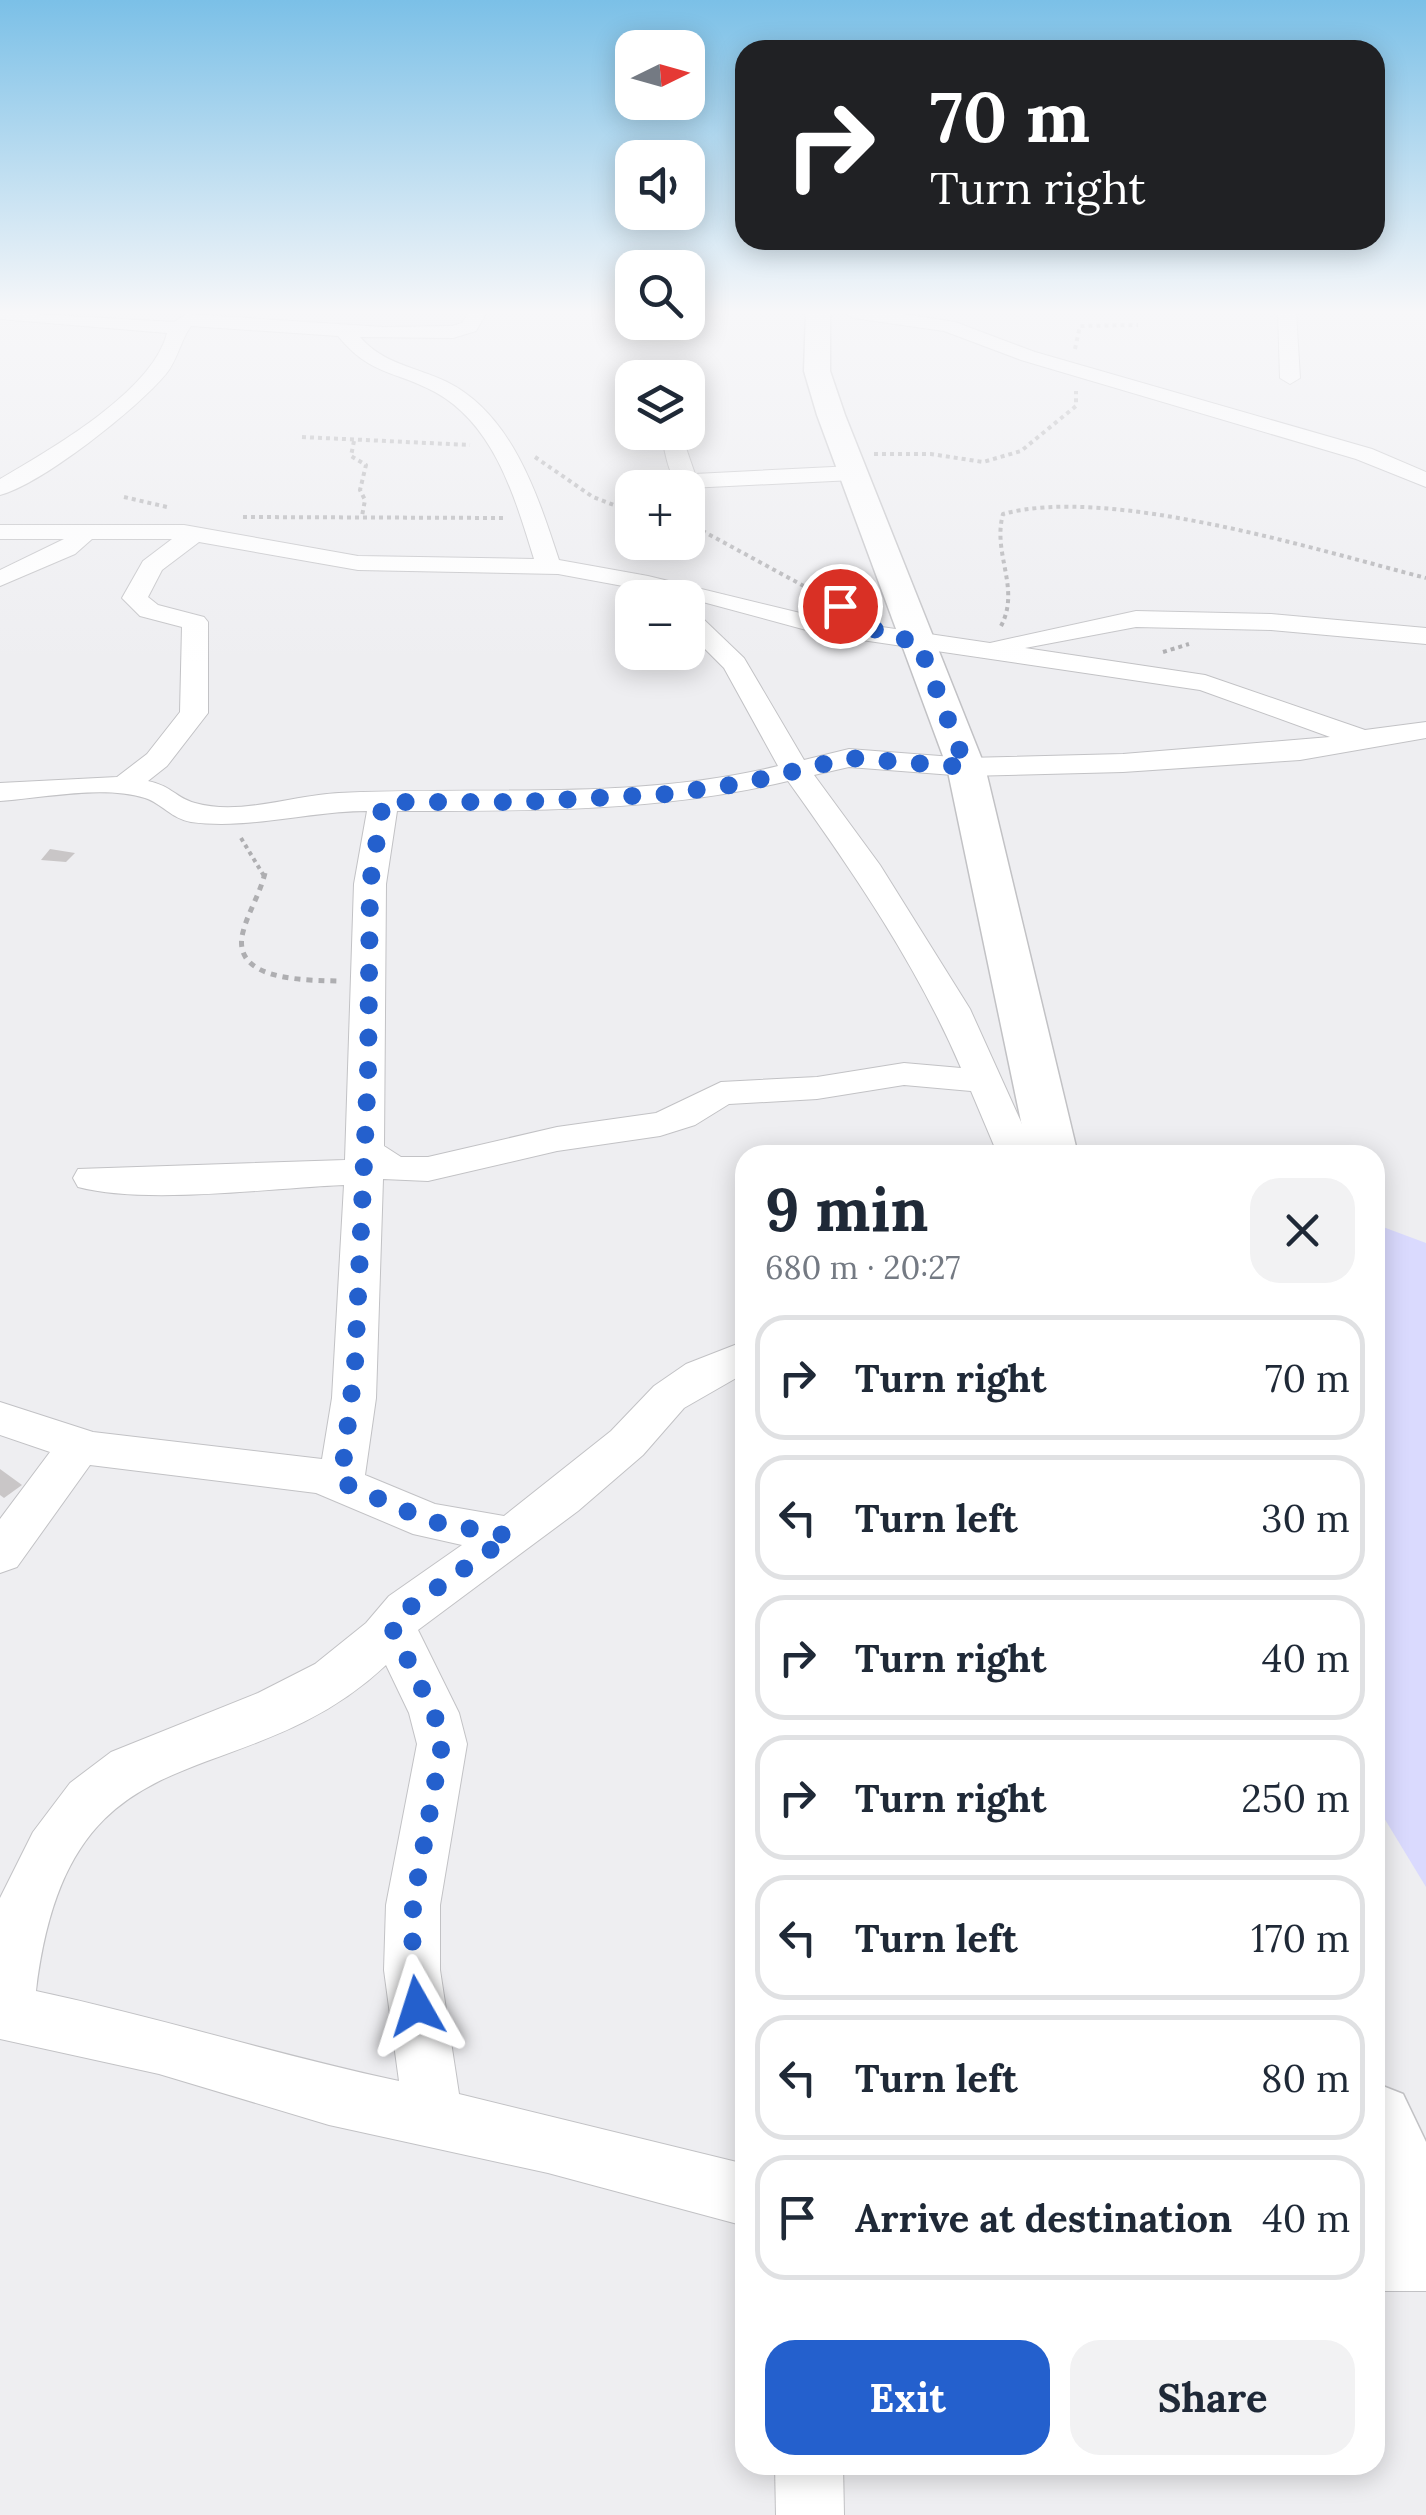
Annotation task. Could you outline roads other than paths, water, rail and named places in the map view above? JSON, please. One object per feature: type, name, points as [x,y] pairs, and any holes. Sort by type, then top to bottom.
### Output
[{"type":"main road","points":[[838,429],[902,639],[966,767],[1050,1145]]},
{"type":"main road","points":[[1385,2143],[1426,2230]]},
{"type":"street","points":[[0,488],[85,429]]},
{"type":"street","points":[[487,429],[536,518],[549,567]]},
{"type":"street","points":[[1281,429],[1364,454],[1426,480]]},
{"type":"street","points":[[676,450],[681,472],[689,481],[850,463]]},
{"type":"street","points":[[0,532],[195,533],[334,560],[549,567],[615,581]]},
{"type":"street","points":[[0,579],[67,549],[86,532]]},
{"type":"street","points":[[125,785],[157,760],[196,710],[194,622],[149,611],[136,598],[152,566],[195,533]]},
{"type":"street","points":[[705,601],[902,639],[1205,683],[1363,739]]},
{"type":"street","points":[[978,650],[1136,618],[1270,622],[1426,636]]},
{"type":"street","points":[[705,635],[735,664],[795,770],[864,866],[953,1009],[1014,1145]]},
{"type":"street","points":[[0,792],[125,785],[160,792],[181,810],[201,814],[383,802],[520,802],[667,794],[745,783],[862,758],[966,767],[1273,754],[1426,730]]},
{"type":"street","points":[[341,1482],[354,1398],[370,982],[370,884],[383,802]]},
{"type":"street","points":[[92,1178],[134,1181],[363,1161],[393,1169],[428,1169],[557,1139],[660,1124],[682,1118],[721,1093],[817,1088],[904,1074],[988,1081]]},
{"type":"street","points":[[735,1360],[700,1375],[669,1397],[600,1468],[406,1610],[392,1628],[326,1686],[289,1706],[157,1756],[104,1784],[75,1815],[20,1920],[2,2012],[159,2046],[329,2096],[432,2117],[735,2193]]},
{"type":"street","points":[[0,1418],[78,1446],[288,1470],[341,1482],[429,1521],[510,1536]]},
{"type":"street","points":[[0,1554],[78,1446]]},
{"type":"street","points":[[392,1628],[434,1713],[442,1744],[413,1905],[412,1970],[432,2117]]},
{"type":"street","points":[[1385,2260],[1426,2260]]},
{"type":"street","points":[[810,2475],[810,2515]]}]
